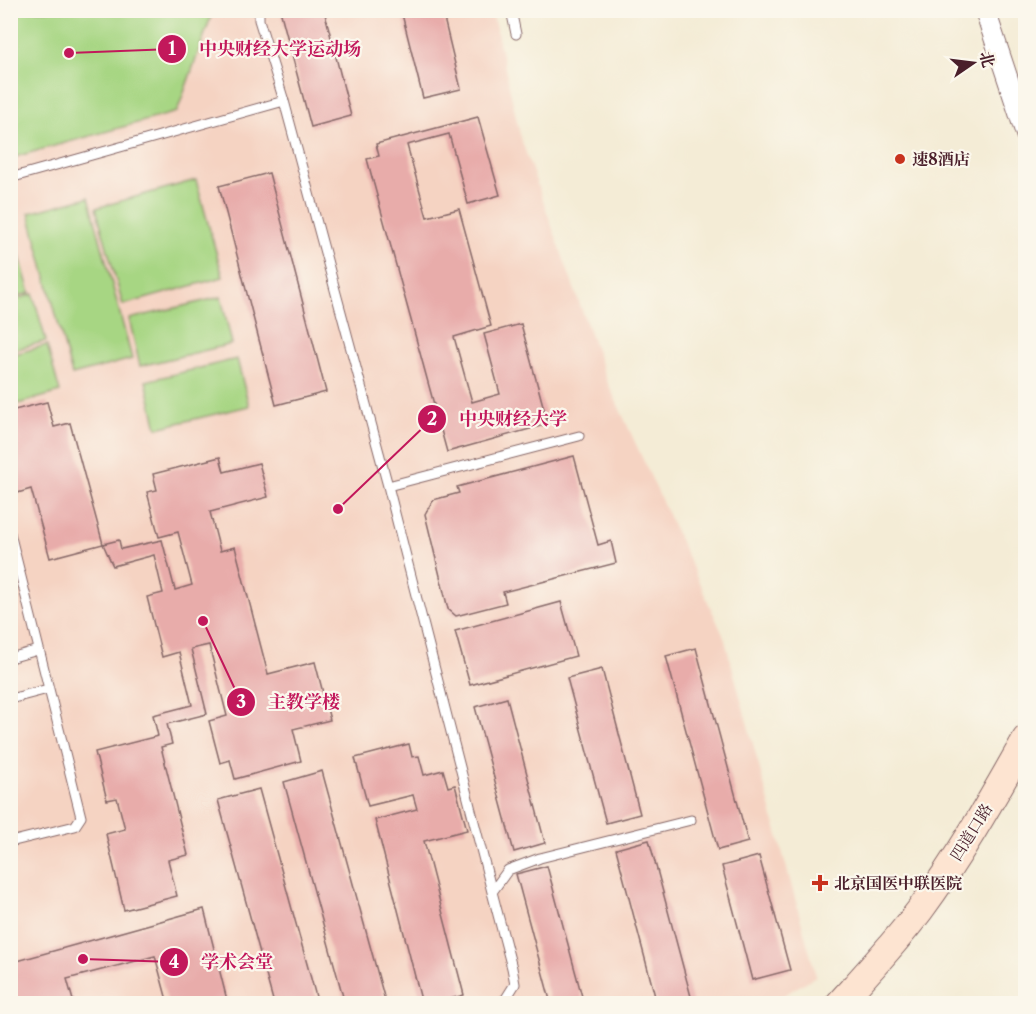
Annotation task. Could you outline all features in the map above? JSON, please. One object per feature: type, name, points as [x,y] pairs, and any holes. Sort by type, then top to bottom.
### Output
[{"type":"street","points":[[985,10],[1026,134]]},
{"type":"street","name":"四道口路","points":[[839,1004],[919,911],[984,813],[1026,739]]},
{"type":"lane","points":[[259,10],[259,20],[284,101],[388,486],[512,968],[515,984],[505,1000],[493,1004]]},
{"type":"lane","points":[[511,10],[516,34]]},
{"type":"lane","points":[[10,178],[284,101]]},
{"type":"lane","points":[[388,486],[579,436]]},
{"type":"lane","points":[[10,533],[81,817],[75,826],[10,842]]},
{"type":"lane","points":[[10,658],[38,650]]},
{"type":"lane","points":[[10,699],[48,689]]},
{"type":"lane","points":[[492,891],[508,870],[540,858],[692,820]]},
{"type":"shaded area","points":[[10,11],[492,11],[521,139],[607,381],[724,637],[816,976],[769,1004],[11,1003]]},
{"type":"green space","points":[[10,11],[213,11],[177,112],[11,158]]},
{"type":"green space","points":[[196,180],[223,277],[123,305],[96,208]]},
{"type":"green space","points":[[89,197],[132,359],[72,375],[29,213]]},
{"type":"green space","points":[[17,247],[30,293],[11,298],[11,248]]},
{"type":"green space","points":[[33,294],[46,341],[11,351],[11,301]]},
{"type":"green space","points":[[221,297],[232,344],[140,366],[129,319]]},
{"type":"green space","points":[[47,345],[60,392],[11,406],[11,355]]},
{"type":"green space","points":[[237,359],[249,406],[157,428],[146,381]]},
{"type":"building","points":[[280,10],[324,10],[351,116],[311,127]]},
{"type":"building","points":[[401,10],[442,10],[461,89],[423,98]]},
{"type":"building","points":[[478,117],[500,195],[468,204],[449,134],[407,145],[427,217],[459,209],[491,326],[454,337],[472,402],[500,394],[484,334],[521,324],[548,424],[447,452],[367,159],[379,156],[376,144]]},
{"type":"building","points":[[269,173],[326,392],[276,405],[219,186]]},
{"type":"building","points":[[47,402],[54,427],[70,423],[103,544],[50,558],[31,489],[11,495],[10,491],[10,411]]},
{"type":"building","points":[[574,456],[598,545],[611,541],[616,563],[503,592],[506,603],[456,616],[448,609],[425,514],[433,500],[459,493],[457,487]]},
{"type":"building","points":[[220,457],[224,472],[259,463],[268,497],[210,512],[220,551],[235,547],[268,674],[315,662],[330,720],[293,729],[301,761],[235,779],[230,760],[220,763],[209,721],[227,716],[209,645],[191,649],[207,714],[167,724],[172,744],[161,747],[188,855],[168,860],[177,896],[124,910],[106,834],[125,829],[117,798],[107,800],[95,752],[158,736],[153,715],[192,705],[179,652],[162,657],[147,597],[163,593],[154,555],[113,566],[103,544],[119,540],[121,549],[162,540],[175,590],[192,585],[178,532],[159,537],[147,492],[157,490],[153,474]]},
{"type":"building","points":[[561,602],[576,656],[470,685],[455,631]]},
{"type":"building","points":[[696,648],[748,842],[718,850],[666,656]]},
{"type":"building","points":[[602,669],[640,814],[606,823],[567,678]]},
{"type":"building","points":[[507,698],[545,843],[514,852],[475,707]]},
{"type":"building","points":[[409,744],[412,757],[419,756],[424,775],[443,770],[448,787],[455,785],[467,830],[424,841],[464,995],[432,1004],[422,1004],[375,820],[417,809],[413,795],[368,806],[355,758]]},
{"type":"building","points":[[322,771],[386,1004],[345,1004],[284,782]]},
{"type":"building","points":[[259,789],[318,1004],[274,1004],[218,800]]},
{"type":"building","points":[[649,840],[693,1004],[657,1004],[616,849]]},
{"type":"building","points":[[759,856],[790,970],[752,980],[722,866]]},
{"type":"building","points":[[547,866],[584,1004],[551,1004],[516,874]]},
{"type":"building","points":[[204,909],[228,1004],[168,1004],[155,956],[67,979],[74,1004],[10,1004],[10,963]]},
{"type":"place","name":"中央财经大学运动场","points":[[69,53]]},
{"type":"place","name":"速8酒店","points":[[900,159]]},
{"type":"place","name":"中央财经大学","points":[[338,509]]},
{"type":"place","name":"主教学楼","points":[[203,621]]},
{"type":"place","name":"北京国医中联医院","points":[[820,883]]},
{"type":"place","name":"学术会堂","points":[[83,959]]}]
